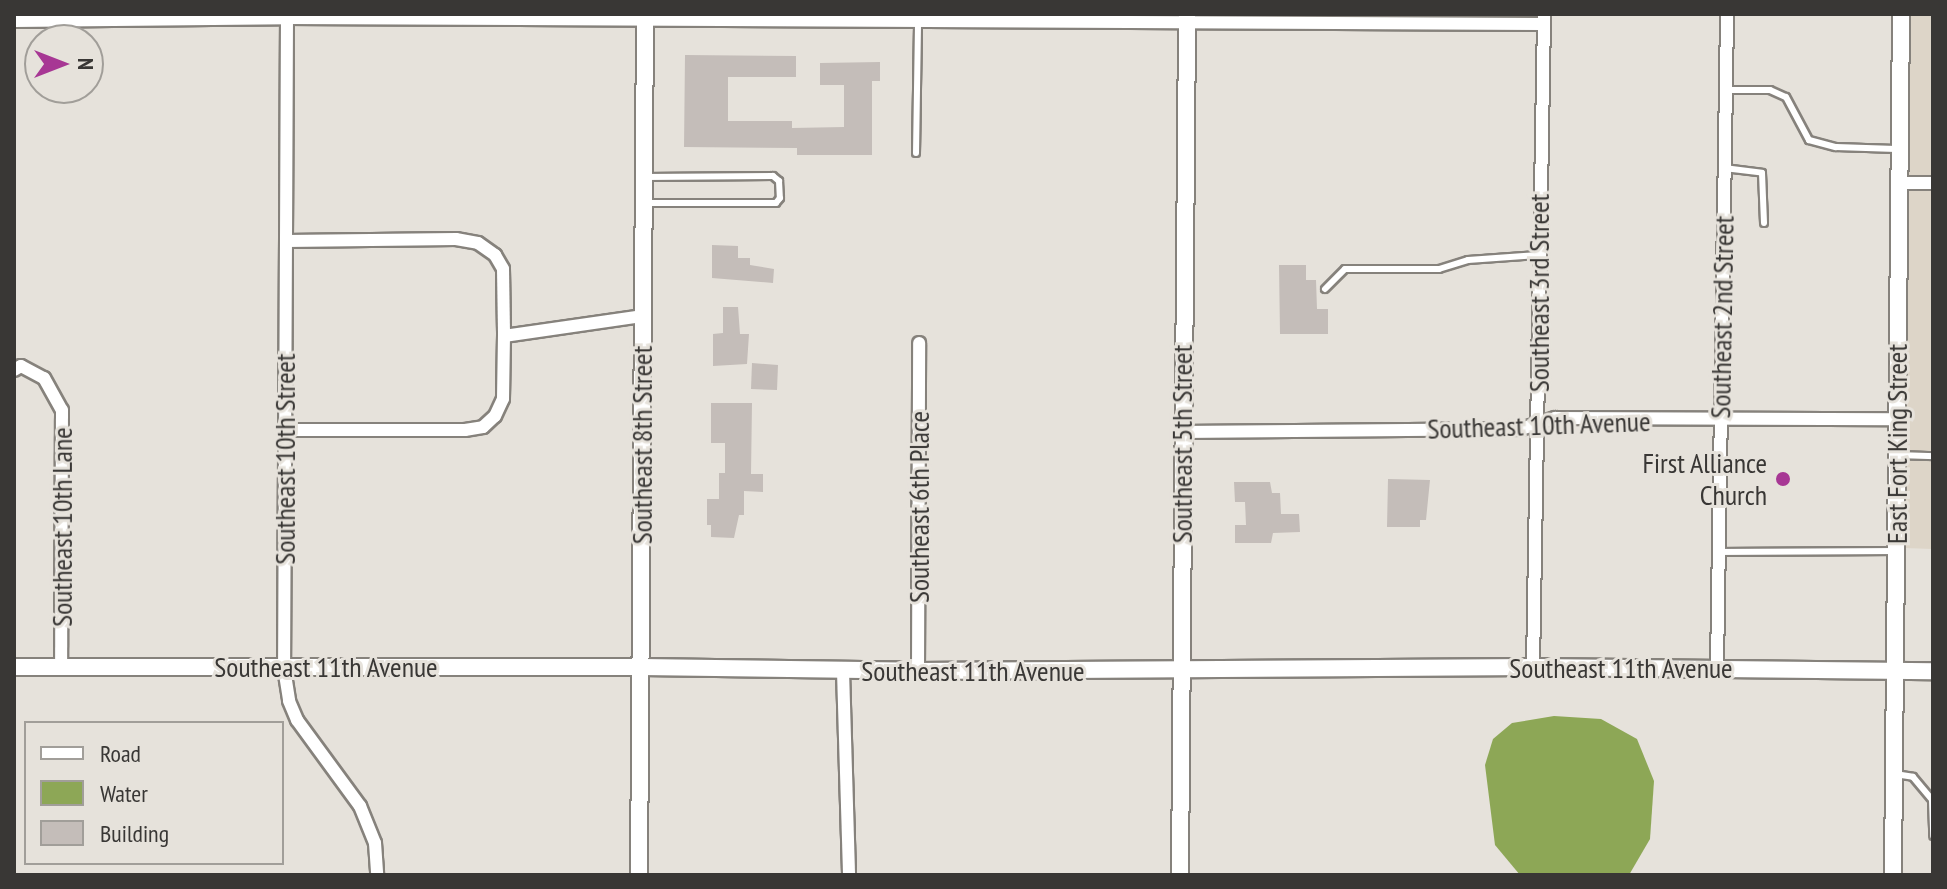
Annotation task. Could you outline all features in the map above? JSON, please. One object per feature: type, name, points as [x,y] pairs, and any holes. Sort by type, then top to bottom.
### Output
[{"type":"street","name":"Southeast 2nd Street","points":[[1717,667],[1727,14]]},
{"type":"street","name":"East Fort King Street","points":[[1893,875],[1901,14]]},
{"type":"street","points":[[14,21],[239,17],[918,22],[1002,18],[1544,19]]},
{"type":"street","name":"Southeast 10th Street","points":[[287,18],[284,668],[289,701],[297,720],[360,806],[375,843],[377,875]]},
{"type":"street","name":"Southeast 8th Street","points":[[639,875],[645,18]]},
{"type":"street","name":"Southeast 5th Street","points":[[1180,875],[1181,432],[1187,18]]},
{"type":"street","name":"Southeast 3rd Street","points":[[1533,667],[1544,19]]},
{"type":"street","points":[[1900,183],[1933,183]]},
{"type":"street","points":[[285,430],[465,430],[483,427],[495,416],[503,399],[504,336],[503,269],[495,255],[478,243],[456,239],[286,241]]},
{"type":"street","points":[[504,336],[642,316]]},
{"type":"street","name":"Southeast 6th Place","points":[[918,671],[919,343]]},
{"type":"street","name":"Southeast 10th Lane","points":[[14,370],[21,366],[44,378],[62,410],[61,667]]},
{"type":"street","name":"Southeast 10th Avenue","points":[[1181,432],[1538,426],[1555,418],[1720,421],[1897,419]]},
{"type":"street","name":"Southeast 11th Avenue","points":[[14,667],[642,667],[843,671],[1717,667],[1933,671]]},
{"type":"street","points":[[843,671],[849,875]]},
{"type":"lane","points":[[916,153],[918,22]]},
{"type":"lane","points":[[1726,90],[1770,90],[1786,97],[1809,140],[1836,147],[1900,149]]},
{"type":"lane","points":[[1724,168],[1762,173],[1764,223]]},
{"type":"lane","points":[[643,177],[773,176],[779,181],[780,198],[776,203],[643,203]]},
{"type":"lane","points":[[1325,289],[1345,269],[1439,269],[1468,260],[1538,255]]},
{"type":"lane","points":[[1897,454],[1933,456]]},
{"type":"lane","points":[[1718,552],[1896,551]]},
{"type":"lane","points":[[1894,774],[1913,777],[1932,800],[1933,836]]},
{"type":"shaded area","points":[[1909,14],[1933,14],[1933,175],[1908,175]]},
{"type":"shaded area","points":[[1908,190],[1933,190],[1933,549],[1905,548]]},
{"type":"water","points":[[1554,716],[1601,719],[1637,739],[1654,781],[1650,839],[1629,875],[1520,875],[1495,845],[1485,765],[1493,739],[1512,723]]},
{"type":"building","points":[[685,55],[796,56],[796,77],[728,77],[728,121],[792,121],[792,128],[844,127],[844,85],[820,85],[820,63],[880,62],[880,81],[872,81],[872,155],[797,155],[797,148],[684,147]]},
{"type":"building","points":[[712,245],[738,246],[738,258],[750,258],[750,265],[774,269],[773,283],[712,278]]},
{"type":"building","points":[[1279,265],[1306,265],[1306,280],[1316,280],[1317,309],[1328,309],[1328,334],[1280,334]]},
{"type":"building","points":[[723,307],[738,307],[740,334],[749,334],[747,364],[713,366],[713,334],[723,333]]},
{"type":"building","points":[[752,363],[778,365],[777,390],[751,389]]},
{"type":"building","points":[[711,403],[752,403],[751,474],[763,474],[763,492],[744,491],[744,515],[739,515],[734,538],[711,537],[711,525],[707,525],[707,499],[719,499],[719,473],[725,473],[725,443],[711,443]]},
{"type":"building","points":[[1388,479],[1430,480],[1426,520],[1420,520],[1420,527],[1387,527]]},
{"type":"building","points":[[1234,482],[1270,482],[1272,493],[1280,493],[1281,514],[1299,514],[1300,532],[1273,533],[1271,543],[1235,543],[1235,525],[1246,525],[1245,502],[1235,502]]},
{"type":"place","name":"First Alliance Church","points":[[1783,479]]}]
